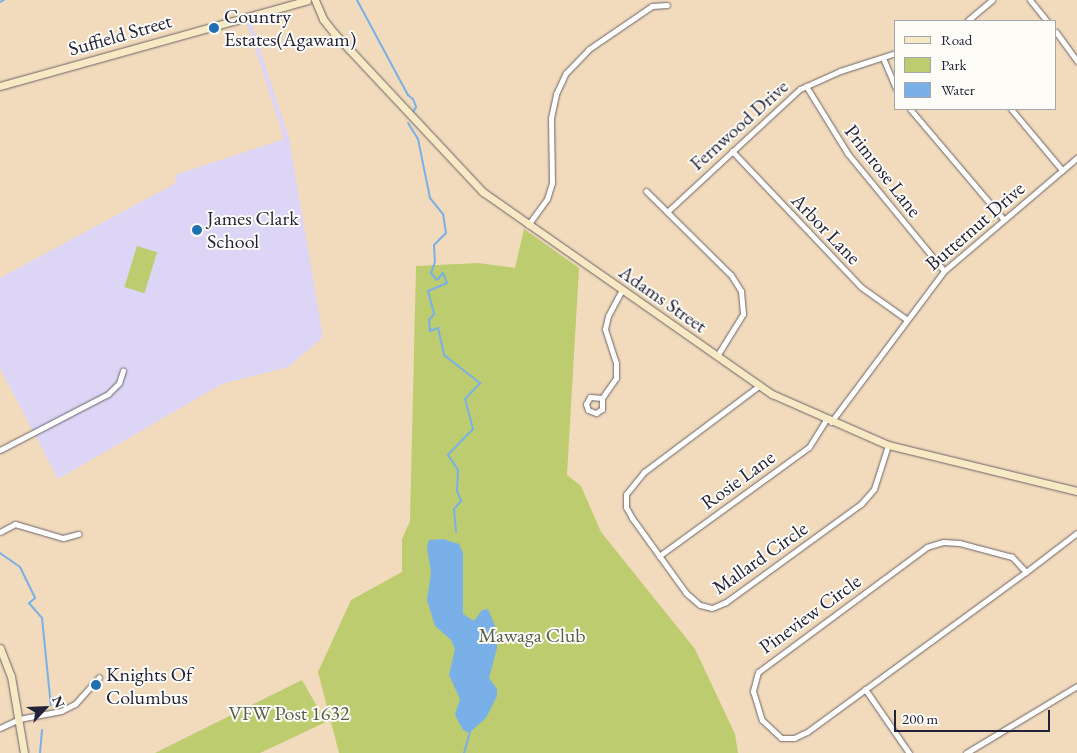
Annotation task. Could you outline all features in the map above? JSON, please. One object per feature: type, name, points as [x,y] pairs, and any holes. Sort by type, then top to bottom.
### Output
[{"type":"street","name":"Suffield Street","points":[[0,86],[307,0]]},
{"type":"street","name":"Adams Street","points":[[315,0],[323,19],[334,33],[460,171],[528,225],[760,386],[829,421],[888,445],[1077,491]]},
{"type":"street","points":[[968,20],[992,0]]},
{"type":"street","points":[[1030,0],[1046,20]]},
{"type":"street","points":[[528,225],[547,199],[552,183],[551,118],[556,94],[566,74],[589,49],[652,6],[667,5]]},
{"type":"street","points":[[1057,33],[1077,61]]},
{"type":"street","name":"Fernwood Drive","points":[[667,212],[782,103],[806,86],[894,54]]},
{"type":"street","points":[[883,58],[894,83]]},
{"type":"street","name":"Primrose Lane","points":[[806,86],[848,154],[944,270]]},
{"type":"street","points":[[911,110],[1004,220]]},
{"type":"street","points":[[1012,110],[1062,170]]},
{"type":"street","name":"Arbor Lane","points":[[732,151],[861,287],[906,319]]},
{"type":"street","name":"Butternut Drive","points":[[829,421],[944,270],[1077,158]]},
{"type":"street","points":[[646,191],[731,275],[743,295],[741,319],[717,356]]},
{"type":"street","points":[[602,398],[617,374],[605,328],[608,316],[622,290]]},
{"type":"street","points":[[0,450],[104,397],[117,387],[123,371]]},
{"type":"street","name":"Mallard Circle","points":[[760,386],[644,472],[627,491],[625,504],[629,514],[695,602],[709,608],[721,605],[866,499],[875,486],[888,445]]},
{"type":"street","name":"Rosie Lane","points":[[659,556],[809,447],[829,421]]},
{"type":"street","points":[[0,532],[15,524],[63,538],[78,534]]},
{"type":"street","name":"Pineview Circle","points":[[1026,572],[1016,559],[1005,555],[949,541],[930,545],[766,664],[756,675],[753,691],[766,726],[778,737],[788,738],[807,732],[1026,572],[1077,533]]},
{"type":"street","points":[[0,648],[10,671],[24,753]]},
{"type":"street","points":[[0,728],[19,719],[61,711],[75,704],[99,677]]},
{"type":"street","points":[[966,753],[1077,686]]},
{"type":"street","points":[[865,690],[909,753]]},
{"type":"shaded area","name":"James Clark School","points":[[251,22],[289,138],[323,337],[288,367],[222,384],[58,479],[0,368],[0,278],[176,183],[175,175],[284,139],[247,24]]},
{"type":"green space","name":"Mawaga Club","points":[[524,229],[579,268],[567,475],[581,486],[601,532],[695,649],[735,734],[738,753],[339,753],[318,672],[351,600],[402,572],[402,539],[410,521],[416,266],[479,263],[515,268]]},
{"type":"green space","points":[[137,246],[157,252],[145,293],[124,287]]},
{"type":"green space","name":"VFW Post 1632","points":[[302,680],[326,722],[260,753],[155,753]]},
{"type":"water","points":[[443,539],[459,544],[463,553],[463,614],[474,621],[482,610],[488,609],[496,628],[497,648],[489,678],[497,689],[497,696],[486,718],[469,733],[463,730],[455,715],[460,699],[449,675],[455,649],[451,640],[435,626],[427,600],[431,573],[427,547],[429,540]]},
{"type":"waterway","points":[[0,2],[4,0]]},
{"type":"waterway","points":[[357,0],[408,95],[413,99],[416,107],[413,112]]},
{"type":"waterway","points":[[408,123],[418,139],[430,198],[443,214],[446,233],[434,245],[435,262],[431,273],[437,280],[443,273],[447,283],[428,291],[434,314],[429,320],[430,331],[438,328],[444,355],[480,383],[465,399],[473,429],[448,455],[458,470],[457,491],[461,501],[454,509],[456,532]]},
{"type":"waterway","points":[[0,553],[20,567],[35,598],[29,603],[42,618],[51,706]]},
{"type":"waterway","points":[[40,753],[42,730]]},
{"type":"waterway","points":[[464,753],[470,732]]},
{"type":"place","name":"Country Estates(Agawam)","points":[[214,28]]},
{"type":"place","name":"James Clark School","points":[[197,230]]},
{"type":"place","name":"Knights Of Columbus","points":[[96,685]]}]
